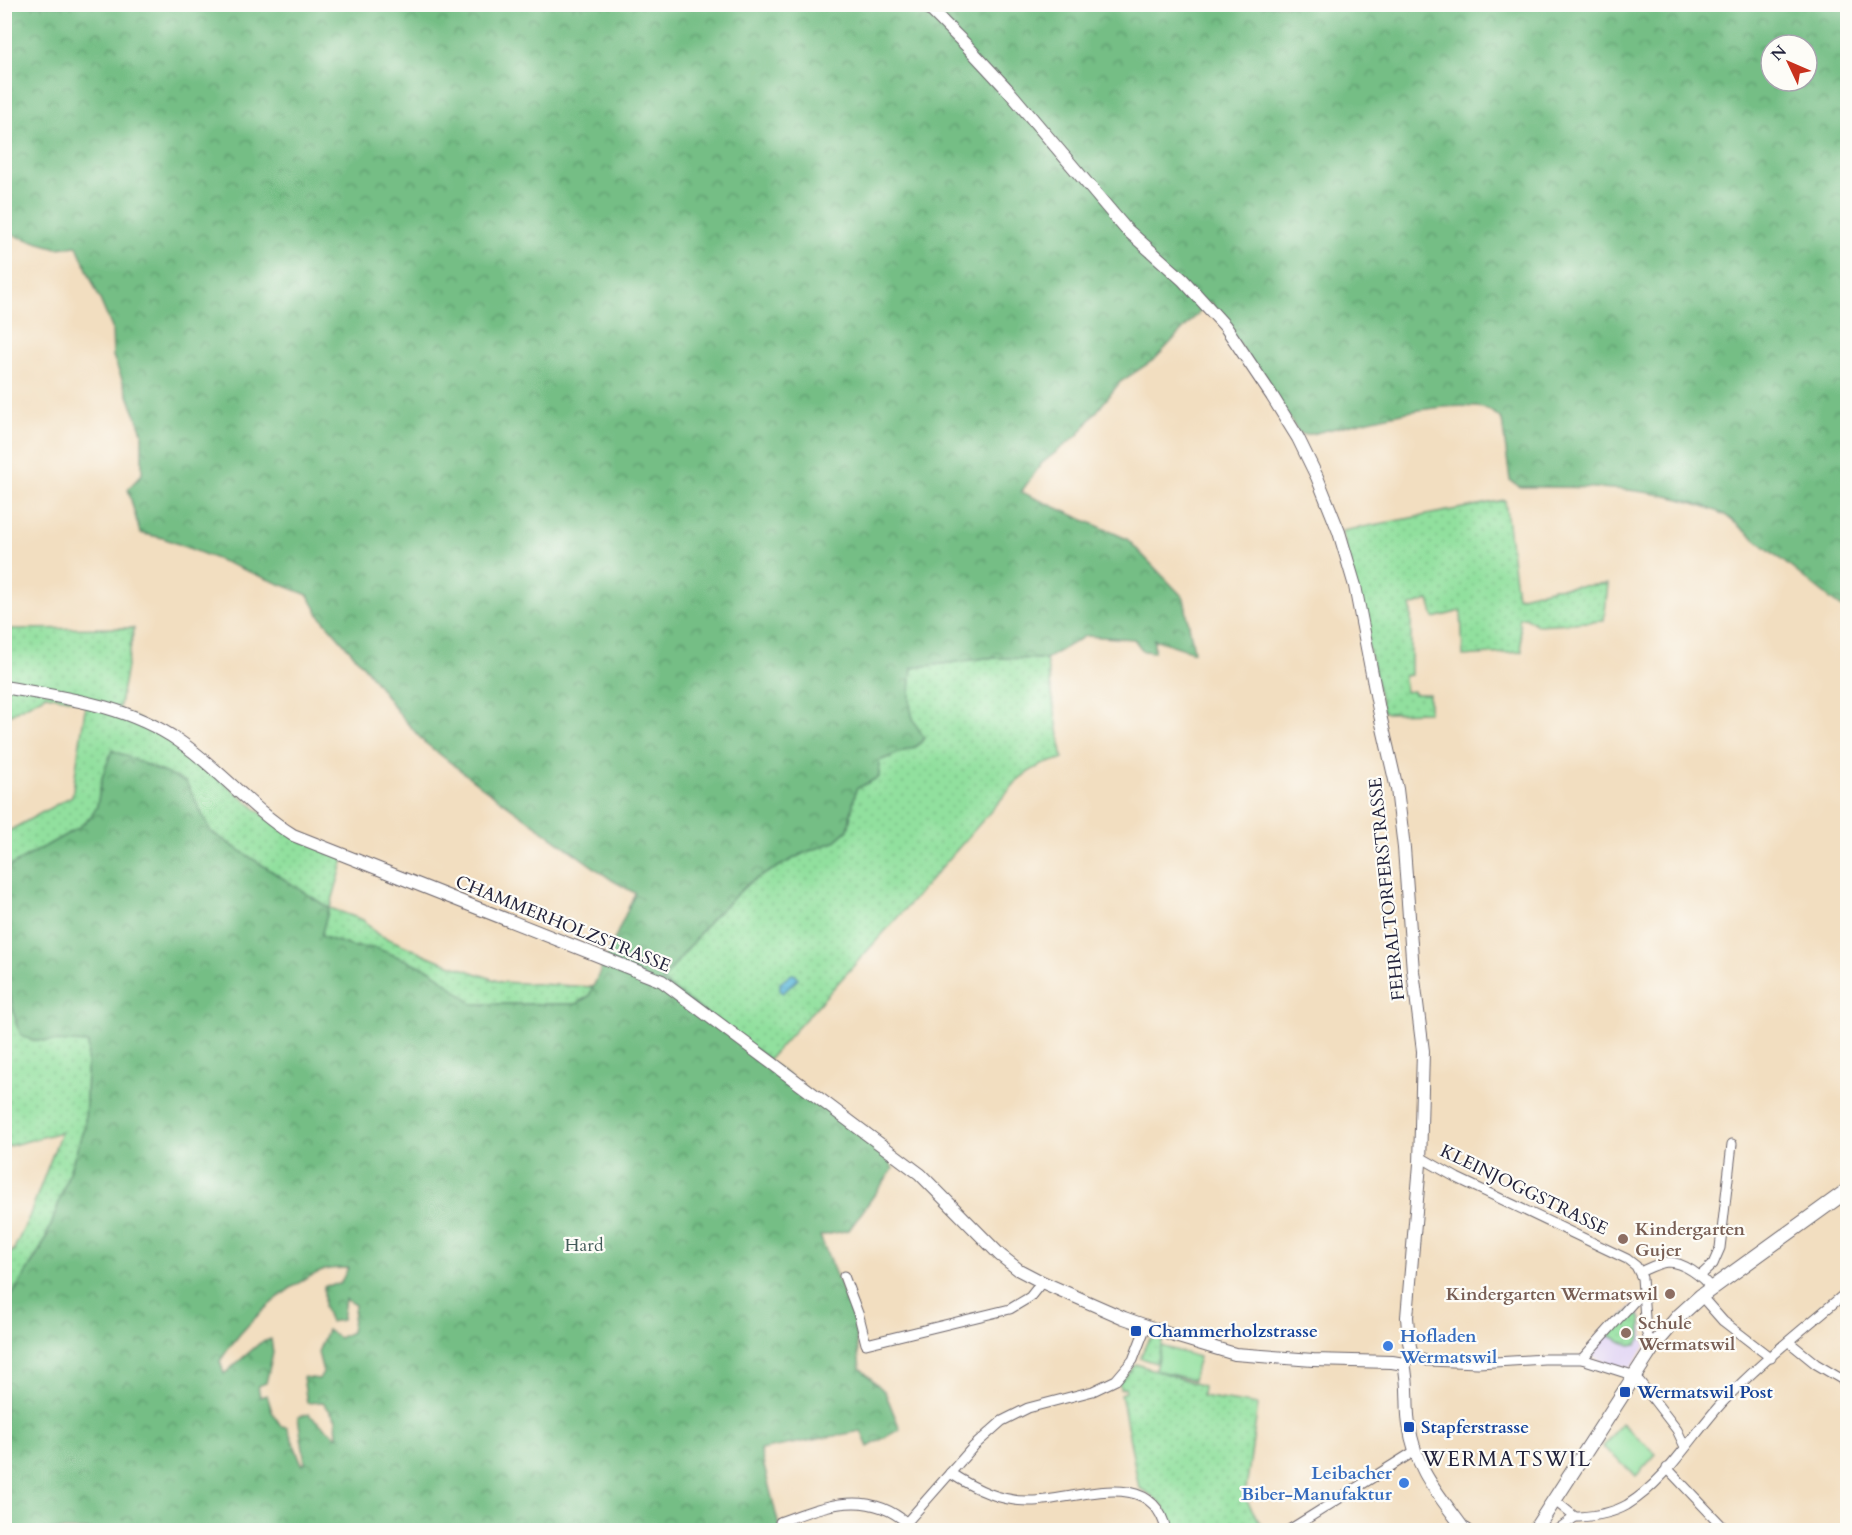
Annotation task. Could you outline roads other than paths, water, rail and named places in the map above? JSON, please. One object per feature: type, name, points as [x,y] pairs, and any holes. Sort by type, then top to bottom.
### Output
[{"type":"main road","points":[[1534,1530],[1655,1344],[1678,1316],[1706,1292],[1848,1190]]},
{"type":"street","name":"FEHRALTORFERSTRASSE","points":[[925,4],[1007,89],[1125,228],[1196,293],[1225,326],[1298,438],[1328,502],[1348,558],[1397,789],[1413,971],[1423,1051],[1420,1157],[1407,1317],[1408,1419],[1415,1451],[1429,1483],[1463,1530]]},
{"type":"street","name":"CHAMMERHOLZSTRASSE","points":[[4,687],[102,705],[141,720],[195,753],[267,817],[293,835],[662,981],[905,1162],[931,1184],[1000,1255],[1019,1270],[1099,1308],[1146,1326],[1235,1354],[1313,1360],[1392,1362],[1408,1360],[1478,1363],[1582,1359],[1634,1377]]},
{"type":"street","points":[[1700,1276],[1713,1264],[1720,1248],[1732,1144]]},
{"type":"street","name":"KLEINJOGGSTRASSE","points":[[1420,1157],[1457,1178],[1616,1252],[1640,1272]]},
{"type":"street","points":[[1655,1344],[1648,1337],[1640,1272],[1654,1265],[1668,1262],[1700,1276],[1706,1292],[1723,1321],[1771,1358]]},
{"type":"street","points":[[844,1276],[860,1316],[866,1344],[1010,1309],[1030,1297],[1042,1282]]},
{"type":"street","points":[[1557,1530],[1575,1517],[1608,1513],[1626,1506],[1637,1497],[1667,1468],[1738,1387],[1848,1291]]},
{"type":"street","points":[[1582,1359],[1632,1303],[1643,1294]]},
{"type":"street","points":[[1632,1303],[1645,1313]]},
{"type":"street","points":[[900,1530],[982,1437],[1010,1416],[1037,1404],[1101,1389],[1116,1380],[1133,1360],[1146,1326]]},
{"type":"street","points":[[1789,1342],[1816,1364],[1848,1383]]},
{"type":"street","points":[[1634,1377],[1677,1430],[1685,1447]]},
{"type":"street","points":[[1677,1430],[1699,1430]]},
{"type":"street","points":[[1289,1530],[1415,1451]]},
{"type":"street","points":[[1667,1468],[1726,1530]]},
{"type":"street","points":[[950,1473],[980,1491],[1020,1501],[1114,1491],[1131,1492],[1144,1497],[1155,1507],[1166,1530]]},
{"type":"street","points":[[1554,1500],[1575,1517]]},
{"type":"street","points":[[780,1522],[823,1506],[851,1503],[874,1505],[907,1522]]},
{"type":"water","points":[[792,974],[798,979],[783,993],[780,990],[780,983]]},
{"type":"place","name":"Kindergarten Gujer","points":[[1623,1239]]},
{"type":"place","name":"Kindergarten Wermatswil","points":[[1670,1294]]},
{"type":"place","name":"Chammerholzstrasse","points":[[1136,1331]]},
{"type":"place","name":"Schule Wermatswil","points":[[1626,1333]]},
{"type":"place","name":"Hofladen Wermatswil","points":[[1388,1346]]},
{"type":"place","name":"Wermatswil Post","points":[[1625,1392]]},
{"type":"place","name":"Stapferstrasse","points":[[1409,1427]]},
{"type":"place","name":"Leibacher Biber-Manufaktur","points":[[1404,1483]]},
{"type":"district","name":"WERMATSWIL","points":[[1507,1459]]},
{"type":"park label","name":"Hard","points":[[584,1245]]}]
